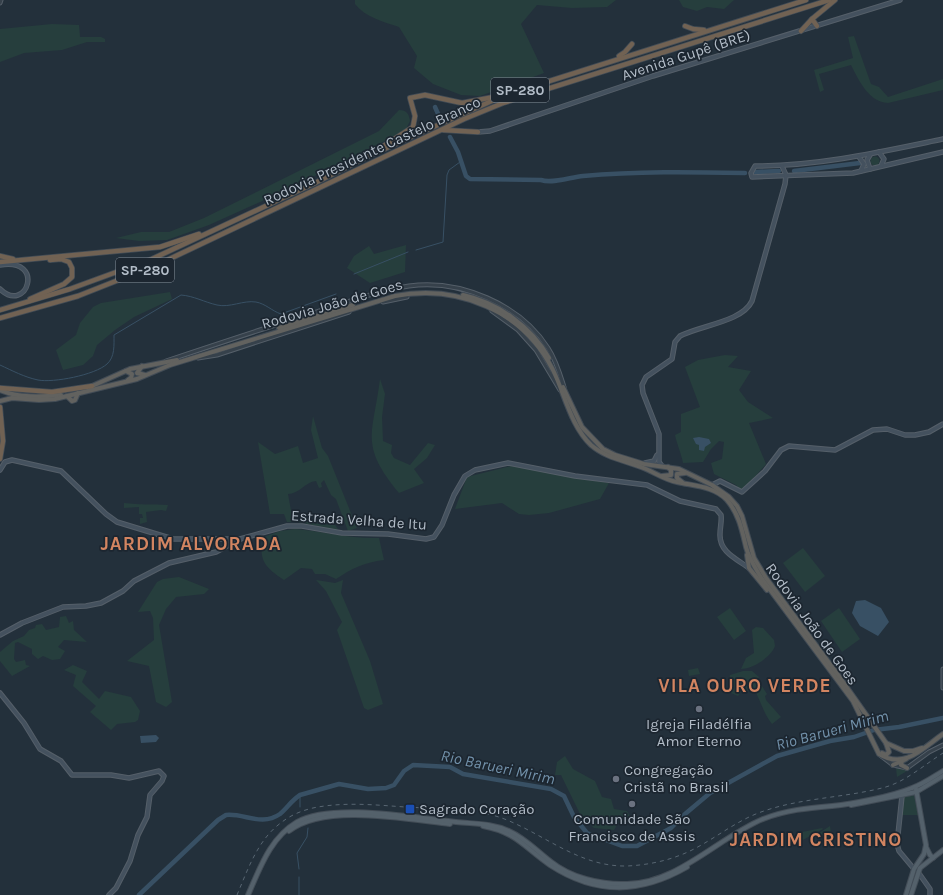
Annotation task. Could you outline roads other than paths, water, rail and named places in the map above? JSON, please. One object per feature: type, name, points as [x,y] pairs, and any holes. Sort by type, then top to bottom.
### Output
[{"type":"highway","name":"Rodovia Presidente Castelo Branco","points":[[0,310],[70,289],[134,266],[177,248],[371,155],[505,95],[806,0]]},
{"type":"highway","name":"Rodovia Presidente Castelo Branco","points":[[0,318],[78,296],[159,264],[440,131],[503,103],[829,0]]},
{"type":"highway","points":[[801,31],[812,19],[835,0]]},
{"type":"highway","points":[[812,19],[817,26]]},
{"type":"highway","points":[[685,26],[697,30],[712,30]]},
{"type":"highway","points":[[606,62],[625,52],[632,44]]},
{"type":"highway","points":[[371,155],[413,127],[415,120],[410,98],[421,95],[462,104],[505,95]]},
{"type":"highway","points":[[440,131],[454,129],[478,132]]},
{"type":"highway","points":[[0,263],[160,246],[212,230]]},
{"type":"highway","points":[[0,256],[22,260]]},
{"type":"highway","points":[[9,263],[61,259],[69,262],[72,270],[72,277],[64,284],[12,306]]},
{"type":"highway","name":"Rodovia João de Goes","points":[[0,390],[12,394],[43,396],[72,393],[92,386],[125,371],[142,366],[175,361],[378,298],[403,292],[440,291],[462,294],[481,300],[496,306],[514,318],[546,353],[582,427],[599,446],[616,455],[644,464],[679,469],[712,485],[729,497],[737,506],[759,568],[832,668],[840,673],[872,724],[886,743]]},
{"type":"highway","name":"Rodovia João de Goes","points":[[0,401],[9,398],[45,400],[137,379],[156,370],[188,359],[374,301],[412,293],[447,294],[478,302],[517,326],[544,355],[580,431],[592,445],[608,456],[667,479],[707,488],[721,495],[727,500],[741,523],[746,546],[756,568],[777,601],[852,701],[866,725],[878,752]]},
{"type":"highway","points":[[137,379],[137,373],[142,366]]},
{"type":"highway","points":[[119,383],[132,378],[132,373],[125,371]]},
{"type":"highway","points":[[137,373],[141,375],[148,375]]},
{"type":"highway","points":[[0,397],[0,390],[52,392],[92,386]]},
{"type":"highway","points":[[0,407],[3,446],[0,458]]},
{"type":"highway","points":[[660,475],[668,477],[671,475],[671,470],[668,467]]},
{"type":"highway","points":[[684,483],[677,478],[678,473],[693,476]]},
{"type":"highway","points":[[746,546],[750,568],[777,601]]},
{"type":"highway","points":[[866,725],[872,724]]},
{"type":"highway","points":[[886,743],[899,750],[909,752],[919,750],[943,734]]},
{"type":"highway","points":[[893,765],[929,747],[933,742]]},
{"type":"highway","points":[[878,752],[884,755],[888,754],[889,750],[886,743]]},
{"type":"highway","points":[[878,752],[893,759],[912,756]]},
{"type":"highway","points":[[902,761],[901,765],[907,768]]},
{"type":"main road","name":"Avenida Gupê (BRE)","points":[[478,132],[490,131],[653,76],[900,0]]},
{"type":"main road","points":[[943,139],[871,154],[805,164],[755,166],[751,173],[752,177],[786,177],[860,172],[943,152]]},
{"type":"main road","points":[[879,152],[884,159],[881,166]]},
{"type":"main road","points":[[870,169],[868,162],[871,154]]},
{"type":"main road","points":[[857,156],[862,158],[864,164],[860,172]]},
{"type":"main road","points":[[868,162],[875,168]]},
{"type":"main road","points":[[662,466],[658,462],[660,442],[657,429],[642,390],[644,380],[672,359],[675,342],[680,336],[739,314],[748,308],[754,296],[786,177],[782,166]]},
{"type":"main road","points":[[0,263],[9,263],[23,269],[28,276],[28,284],[24,292],[17,296],[6,294],[0,289]]},
{"type":"main road","points":[[712,485],[720,481],[742,492],[765,471],[781,450],[789,446],[835,450],[873,430],[887,429],[905,435],[915,435],[929,432],[943,424]]},
{"type":"main road","points":[[644,464],[654,461],[658,452]]},
{"type":"main road","points":[[0,470],[5,462],[12,460],[58,470],[75,482],[106,514],[123,524],[173,539],[240,538]]},
{"type":"main road","name":"Estrada Velha de Itu","points":[[0,635],[22,623],[63,606],[86,606],[101,603],[123,591],[134,581],[169,563],[216,552],[240,538],[296,526],[342,533],[431,538],[436,535],[454,495],[465,476],[475,470],[508,463],[599,479],[647,485],[680,501],[716,509],[721,515],[720,541],[732,557],[739,561]]},
{"type":"main road","points":[[739,561],[745,560],[747,554]]},
{"type":"main road","points":[[739,561],[750,568]]},
{"type":"main road","points":[[0,693],[24,723],[40,749],[61,761],[72,775],[111,775],[129,778],[159,771],[164,776],[164,779],[150,795],[147,817],[138,835],[133,855],[116,888],[109,895]]},
{"type":"main road","points":[[249,895],[270,848],[285,831],[303,819],[316,814],[334,812],[380,814],[484,824],[507,830],[522,838],[552,863],[586,881],[630,884],[653,880],[664,876],[755,823],[772,816],[804,808],[845,804],[903,792],[917,787],[943,771]]},
{"type":"main road","points":[[757,824],[802,811],[835,808],[902,796],[916,792],[943,776]]},
{"type":"main road","points":[[917,787],[916,792],[920,806],[926,845],[930,855],[933,858]]},
{"type":"main road","points":[[902,796],[899,818],[898,848],[906,861],[916,870],[930,889],[930,895]]},
{"type":"main road","points":[[249,895],[275,845],[294,827],[305,821],[334,812]]},
{"type":"main road","points":[[316,818],[340,816],[380,817],[480,826],[506,833],[527,846],[549,865],[586,881],[602,887],[627,888],[657,882],[669,877],[772,816]]},
{"type":"main road","points":[[441,823],[446,821]]},
{"type":"main road","points":[[906,895],[923,857],[926,845]]},
{"type":"main road","points":[[911,895],[916,870],[943,850]]},
{"type":"main road","points":[[923,857],[926,858],[927,862]]},
{"type":"street","points":[[943,669],[943,688]]},
{"type":"street","points":[[878,752],[893,765],[907,768],[928,752],[943,745]]},
{"type":"water","points":[[699,437],[709,439],[711,443],[705,447],[704,451],[699,450],[699,445],[696,444],[693,438]]},
{"type":"water","points":[[865,600],[881,608],[889,622],[878,636],[860,626],[852,613],[856,601]]},
{"type":"water","points":[[156,735],[159,738],[156,742],[141,743],[140,736]]},
{"type":"waterway","points":[[435,107],[439,116]]},
{"type":"waterway","points":[[450,137],[458,152],[466,176],[470,179],[551,181],[583,176],[624,173],[745,173]]},
{"type":"waterway","points":[[416,250],[443,242],[447,175],[449,170],[460,162]]},
{"type":"waterway","points":[[794,171],[860,163]]},
{"type":"waterway","points":[[755,172],[779,171]]},
{"type":"waterway","points":[[354,274],[408,252]]},
{"type":"waterway","points":[[0,365],[19,374],[45,381],[74,377],[93,372],[110,361],[114,351],[114,335],[181,295],[222,306],[256,302],[263,304],[281,314],[336,294]]},
{"type":"waterway","name":"Rio Barueri Mirim","points":[[139,895],[218,820],[226,815],[260,820],[273,818],[280,814],[294,799],[300,795],[339,784],[368,789],[386,788],[394,785],[404,771],[413,765],[450,767],[463,774],[551,789],[564,796],[574,817],[587,833],[622,846],[637,846],[671,828],[710,793],[777,756],[830,741],[854,737],[874,730],[899,727],[943,718]]},
{"type":"waterway","points":[[300,795],[300,807]]},
{"type":"waterway","points":[[299,869],[297,853],[307,837],[308,828]]},
{"type":"waterway","points":[[299,877],[299,895]]},
{"type":"railway","points":[[237,895],[245,875],[266,837],[286,819],[299,812],[313,808],[329,805],[362,804],[457,809],[482,813],[507,820],[565,850],[595,862],[627,866],[652,863],[684,854],[743,820],[776,807],[890,786],[906,778],[943,753]]},
{"type":"place","name":"Igreja Filadélfia Amor Eterno","points":[[699,709]]},
{"type":"place","name":"Congregação Cristã no Brasil","points":[[616,779]]},
{"type":"place","name":"Comunidade São Francisco de Assis","points":[[632,804]]},
{"type":"place","name":"Sagrado Coração","points":[[410,809]]},
{"type":"district","name":"JARDIM ALVORADA","points":[[191,544]]},
{"type":"district","name":"VILA OURO VERDE","points":[[745,686]]},
{"type":"district","name":"JARDIM CRISTINO","points":[[816,840]]}]
